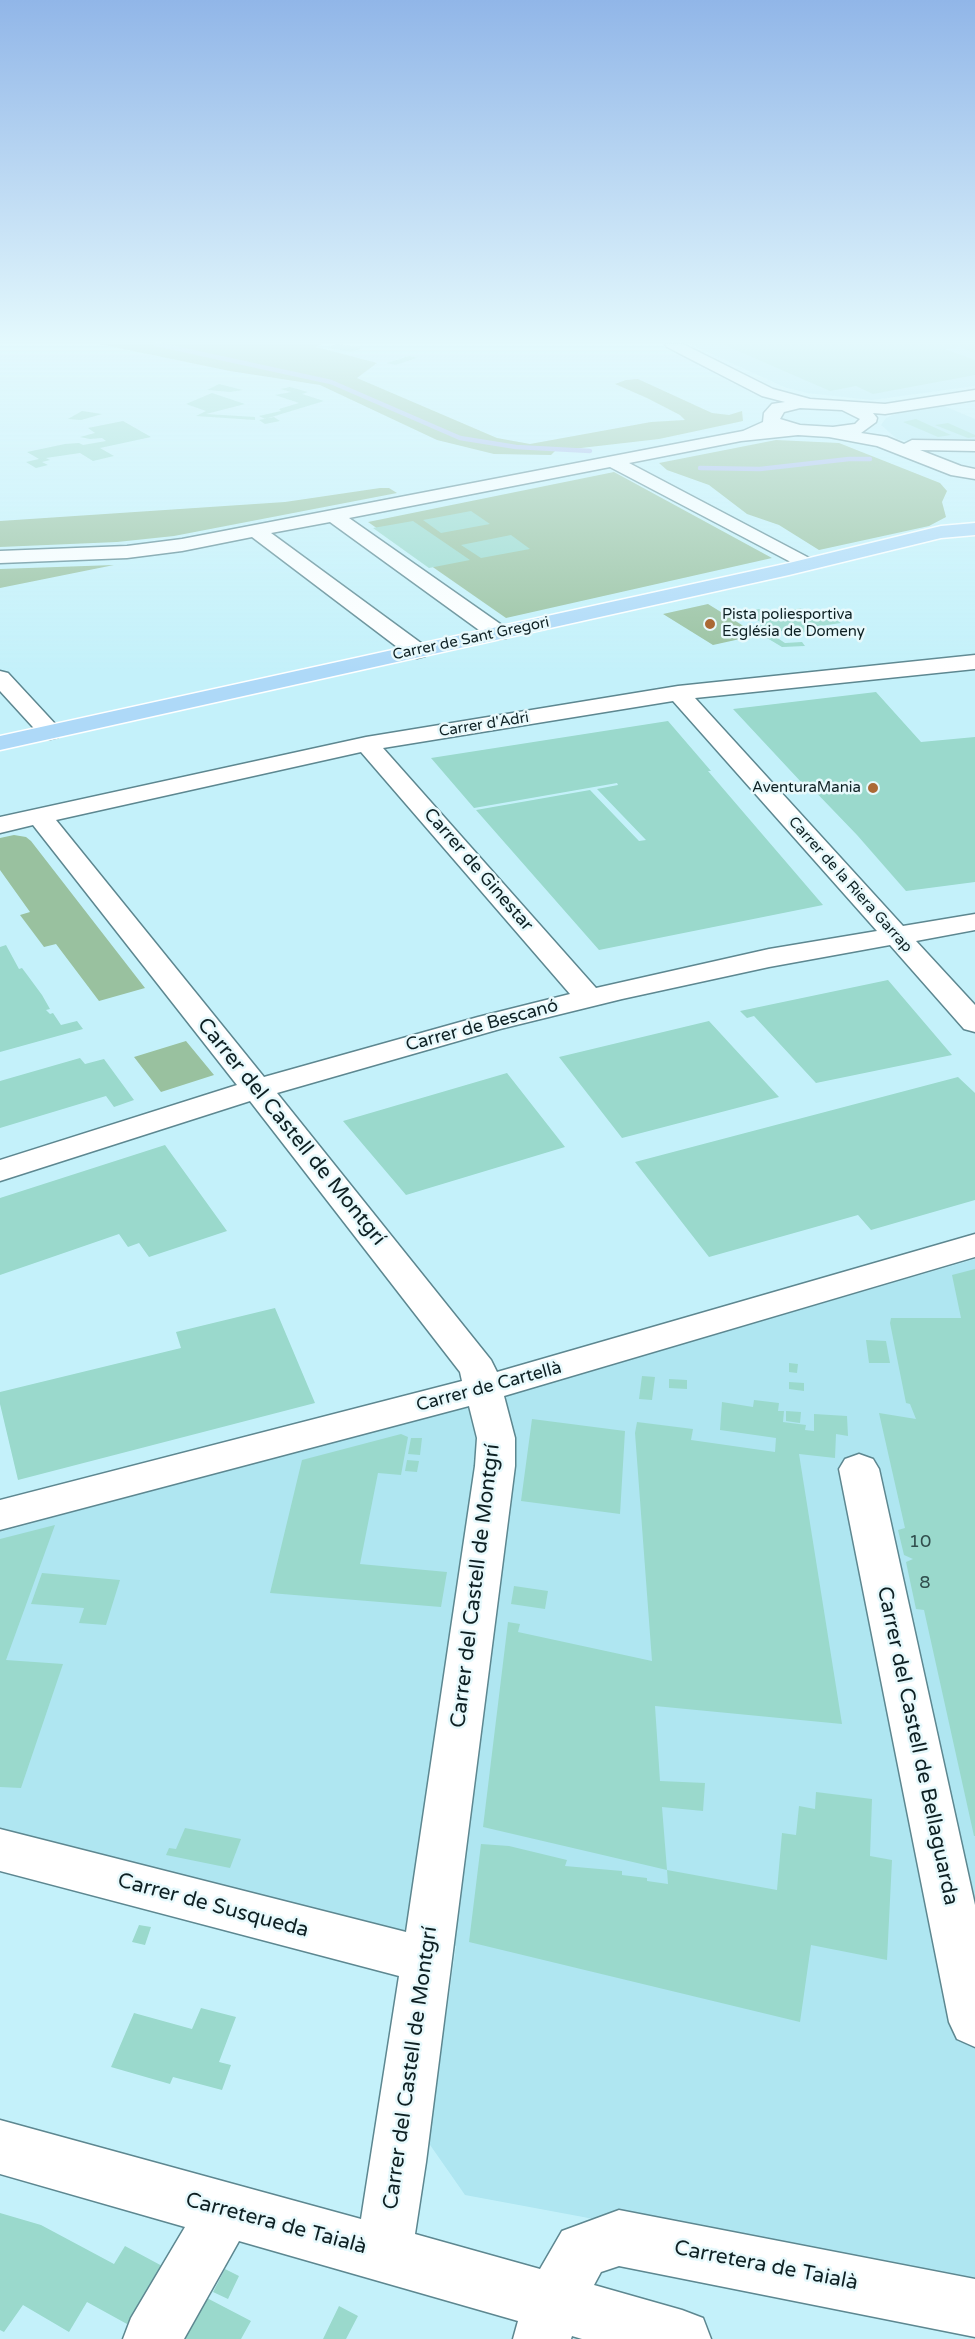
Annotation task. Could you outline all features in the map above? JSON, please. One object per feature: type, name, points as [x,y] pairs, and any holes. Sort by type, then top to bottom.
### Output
[{"type":"main road","name":"Carrer de Sant Gregori","points":[[941,532],[975,517]]},
{"type":"main road","name":"Carrer de Sant Gregori","points":[[0,743],[941,532],[975,529]]},
{"type":"street","points":[[0,557],[155,549],[652,453]]},
{"type":"street","points":[[915,453],[966,472],[975,484]]},
{"type":"street","points":[[612,461],[806,564]]},
{"type":"street","points":[[334,516],[498,633]]},
{"type":"street","points":[[256,531],[417,651]]},
{"type":"street","name":"Carrer d'Adri","points":[[0,825],[366,744],[678,693],[975,662]]},
{"type":"street","points":[[0,678],[50,732]]},
{"type":"street","name":"Carrer de la Riera Garrap","points":[[678,693],[975,1023]]},
{"type":"street","name":"Carrer de Ginestar","points":[[366,744],[422,804],[589,998]]},
{"type":"street","name":"Carrer del Castell de Montgrí","points":[[39,816],[478,1369],[496,1438],[495,1466],[399,2162],[383,2254]]},
{"type":"street","name":"Carrer de Bescanó","points":[[0,1171],[256,1089],[430,1039],[589,998],[769,958],[975,922]]},
{"type":"street","name":"Carrer de Cartellà","points":[[0,1515],[547,1372],[975,1245]]},
{"type":"street","name":"Carrer del Castell de Bellaguarda","points":[[859,1469],[975,2022]]},
{"type":"street","name":"Carrer de Susqueda","points":[[0,1850],[426,1960]]},
{"type":"street","name":"Carretera de Taialà","points":[[0,2148],[296,2228],[383,2254],[572,2323],[682,2339]]},
{"type":"street","points":[[152,2339],[226,2210]]},
{"type":"street","name":"Carretera de Taialà","points":[[572,2323],[582,2251],[619,2238],[975,2308]]},
{"type":"shaded area","points":[[975,1259],[975,2290],[465,2195],[428,2142],[456,1946],[0,1833],[0,1532],[565,1378]]},
{"type":"green space","points":[[491,453],[553,453],[551,455]]},
{"type":"green space","points":[[709,453],[865,453],[940,483],[947,491],[942,502],[946,517],[929,526],[819,550],[779,525],[747,514],[709,485],[667,470],[659,463]]},
{"type":"green space","points":[[614,472],[772,558],[506,618],[368,522]]},
{"type":"green space","points":[[389,488],[397,493],[174,536],[117,542],[0,547],[0,521],[285,502]]},
{"type":"green space","points":[[114,565],[0,588],[0,569]]},
{"type":"green space","name":"Pista poliesportiva Església de Domeny","points":[[708,604],[758,635],[713,645],[663,614]]},
{"type":"green space","points":[[14,835],[26,837],[31,841],[145,988],[99,1001],[56,944],[44,947],[20,915],[30,912],[0,870],[0,838]]},
{"type":"green space","points":[[186,1041],[214,1075],[161,1092],[134,1057]]},
{"type":"building","points":[[29,453],[79,453],[46,458],[50,460],[42,462],[48,465],[36,468],[26,462],[39,459]]},
{"type":"building","points":[[80,453],[109,453],[114,456],[93,461]]},
{"type":"building","points":[[471,511],[490,524],[441,533],[423,520]]},
{"type":"building","points":[[413,521],[470,560],[429,568],[373,528]]},
{"type":"building","points":[[511,535],[530,549],[481,558],[461,545]]},
{"type":"building","points":[[800,608],[825,620],[833,618],[841,623],[806,628],[810,630],[793,636],[781,631],[762,631],[758,627],[762,623],[744,612],[759,609],[772,616],[790,614],[786,612]]},
{"type":"building","points":[[776,637],[785,643],[802,642],[805,646],[782,647],[767,638]]},
{"type":"building","points":[[876,692],[921,742],[975,737],[975,882],[906,891],[857,835],[806,782],[802,783],[733,709]]},
{"type":"building","points":[[668,721],[823,905],[599,950],[476,810],[590,790],[639,841],[646,840],[597,789],[618,785],[617,783],[474,808],[431,758]]},
{"type":"building","points":[[6,945],[19,969],[22,968],[42,995],[50,1009],[46,1010],[50,1014],[53,1013],[61,1025],[77,1021],[83,1029],[0,1052],[0,947]]},
{"type":"building","points":[[888,980],[952,1055],[816,1083],[754,1016],[747,1018],[740,1011]]},
{"type":"building","points":[[709,1021],[779,1097],[622,1138],[559,1057]]},
{"type":"building","points":[[80,1058],[85,1064],[104,1059],[134,1100],[114,1107],[106,1096],[0,1128],[0,1081]]},
{"type":"building","points":[[507,1073],[565,1147],[406,1195],[343,1121]]},
{"type":"building","points":[[958,1077],[975,1093],[975,1200],[871,1230],[858,1215],[709,1257],[635,1162]]},
{"type":"building","points":[[165,1145],[227,1231],[149,1257],[139,1243],[128,1247],[119,1234],[0,1275],[0,1198]]},
{"type":"building","points":[[975,1269],[974,1836],[924,1610],[916,1609],[906,1562],[913,1559],[904,1555],[898,1530],[905,1528],[879,1413],[916,1419],[910,1404],[906,1403],[890,1323],[891,1318],[961,1318],[952,1275]]},
{"type":"building","points":[[275,1308],[315,1403],[18,1480],[0,1404],[0,1392],[181,1348],[176,1332]]},
{"type":"building","points":[[866,1340],[886,1341],[890,1363],[869,1363]]},
{"type":"building","points":[[789,1363],[798,1364],[797,1373],[789,1372]]},
{"type":"building","points":[[642,1376],[655,1377],[652,1400],[639,1399]]},
{"type":"building","points":[[669,1379],[687,1380],[687,1389],[669,1388]]},
{"type":"building","points":[[789,1382],[804,1383],[804,1391],[789,1389]]},
{"type":"building","points":[[754,1400],[779,1403],[778,1411],[784,1411],[783,1422],[806,1425],[805,1430],[814,1431],[814,1414],[847,1416],[848,1436],[836,1434],[835,1458],[799,1454],[842,1724],[655,1706],[660,1781],[705,1783],[703,1811],[662,1807],[667,1870],[483,1827],[508,1622],[520,1624],[518,1632],[652,1661],[635,1433],[637,1422],[693,1429],[691,1440],[775,1452],[776,1438],[720,1430],[722,1402],[753,1407]]},
{"type":"building","points":[[786,1411],[801,1412],[800,1423],[786,1421]]},
{"type":"building","points":[[532,1419],[625,1431],[620,1514],[521,1501]]},
{"type":"building","points":[[401,1434],[408,1437],[401,1475],[378,1473],[360,1564],[447,1572],[441,1607],[270,1593],[302,1460]]},
{"type":"building","points":[[411,1438],[422,1438],[420,1455],[408,1454]]},
{"type":"building","points":[[407,1460],[419,1461],[417,1472],[405,1471]]},
{"type":"building","points":[[55,1525],[6,1660],[63,1664],[21,1788],[0,1787],[0,1539]]},
{"type":"building","points":[[42,1573],[120,1580],[106,1625],[79,1623],[84,1608],[31,1604]]},
{"type":"building","points":[[514,1586],[548,1591],[545,1609],[511,1604]]},
{"type":"building","points":[[816,1792],[872,1799],[870,1856],[892,1860],[887,1960],[811,1945],[800,2022],[469,1942],[481,1844],[509,1846],[567,1860],[565,1866],[622,1871],[622,1875],[647,1878],[647,1881],[668,1884],[667,1870],[777,1890],[782,1833],[796,1835],[799,1806],[815,1809]]},
{"type":"building","points":[[185,1828],[241,1839],[230,1868],[166,1855],[169,1848],[176,1849]]},
{"type":"building","points":[[139,1925],[151,1927],[145,1945],[132,1942]]},
{"type":"building","points":[[201,2008],[236,2017],[219,2062],[231,2065],[222,2090],[173,2077],[170,2084],[111,2067],[134,2013],[192,2029]]},
{"type":"building","points":[[0,2213],[41,2225],[114,2264],[125,2246],[164,2267],[127,2324],[87,2302],[69,2332],[23,2305],[4,2332],[0,2330]]},
{"type":"building","points":[[225,2269],[239,2276],[228,2299],[213,2292]]},
{"type":"building","points":[[205,2297],[251,2321],[241,2339],[181,2339]]},
{"type":"building","points":[[339,2306],[358,2316],[346,2339],[323,2339]]},
{"type":"waterway","points":[[700,468],[760,469],[849,459],[870,459]]},
{"type":"place","name":"Pista poliesportiva Església de Domeny","points":[[710,624]]},
{"type":"place","name":"AventuraMania","points":[[873,788]]}]
